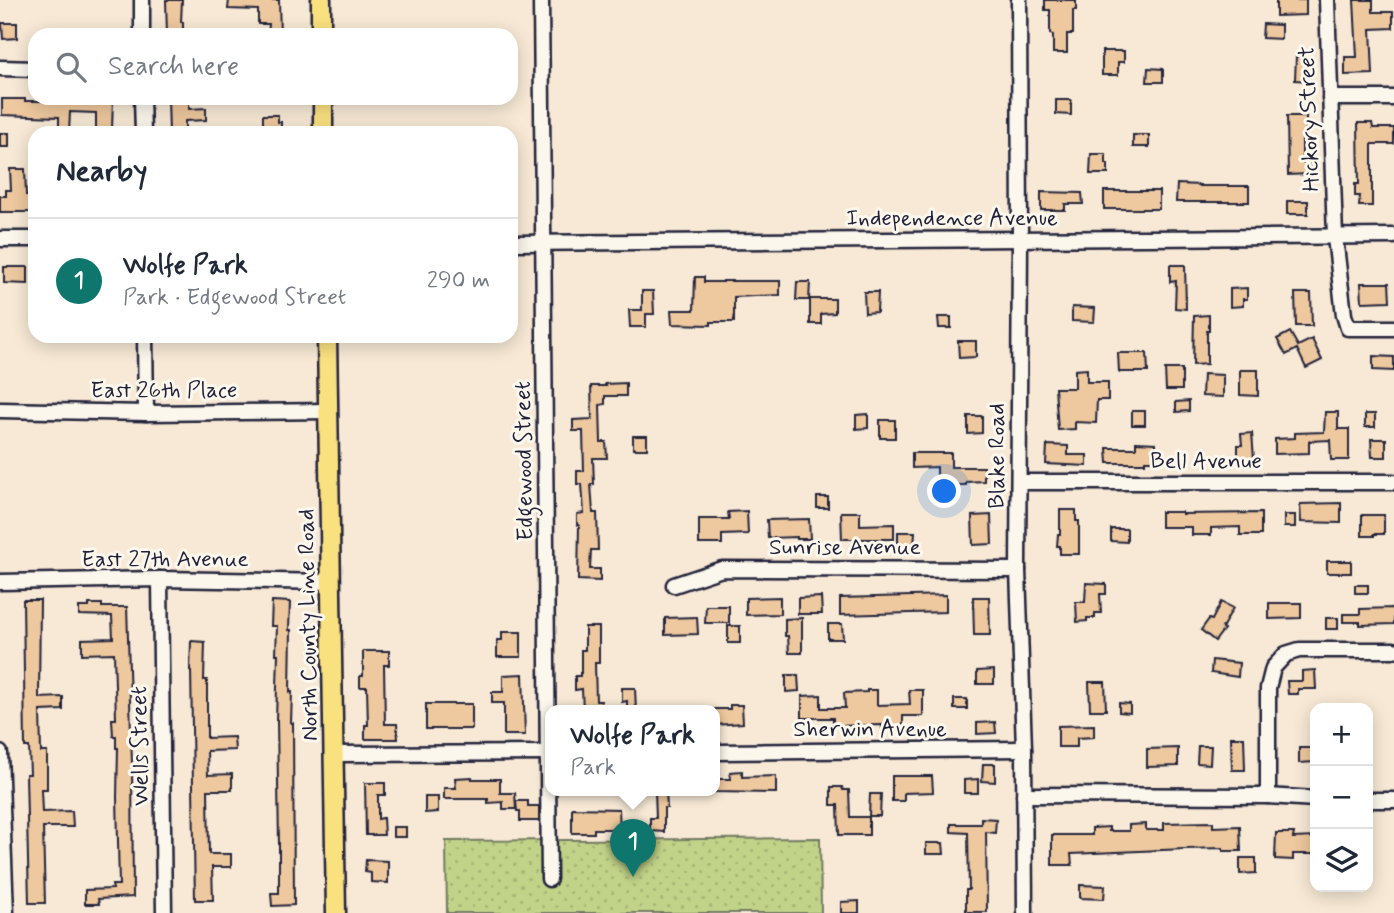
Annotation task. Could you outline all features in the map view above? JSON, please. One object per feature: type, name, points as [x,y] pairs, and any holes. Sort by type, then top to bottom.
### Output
[{"type":"main road","points":[[321,0],[321,28]]},
{"type":"main road","points":[[323,105],[323,126]]},
{"type":"main road","name":"North County Line Road","points":[[327,343],[336,913]]},
{"type":"street","points":[[142,0],[142,28]]},
{"type":"street","name":"Edgewood Street","points":[[541,0],[549,705]]},
{"type":"street","name":"Blake Road","points":[[1019,0],[1018,570],[1024,749],[1025,913]]},
{"type":"street","name":"Hickory Street","points":[[1327,0],[1335,237],[1343,315],[1348,328],[1394,328]]},
{"type":"street","points":[[0,68],[28,69]]},
{"type":"street","points":[[1330,98],[1394,98]]},
{"type":"street","points":[[142,105],[143,126]]},
{"type":"street","name":"Independence Avenue","points":[[518,243],[1394,236]]},
{"type":"street","points":[[0,239],[28,239]]},
{"type":"street","points":[[145,343],[146,413]]},
{"type":"street","name":"East 26th Place","points":[[0,410],[146,413],[328,411]]},
{"type":"street","name":"Bell Avenue","points":[[1019,482],[1394,482]]},
{"type":"street","name":"Sunrise Avenue","points":[[674,585],[722,569],[1018,570]]},
{"type":"street","name":"East 27th Avenue","points":[[0,582],[160,579],[331,582]]},
{"type":"street","name":"Wells Street","points":[[160,579],[164,913]]},
{"type":"street","points":[[1268,796],[1268,688],[1273,668],[1286,654],[1299,650],[1394,650]]},
{"type":"street","name":"Sherwin Avenue","points":[[720,751],[1024,749]]},
{"type":"street","points":[[0,753],[6,913]]},
{"type":"street","points":[[334,754],[545,753]]},
{"type":"street","points":[[1024,795],[1268,796],[1310,799]]},
{"type":"street","name":"Edgewood Street","points":[[549,879],[550,796]]},
{"type":"street","points":[[1373,800],[1394,800]]},
{"type":"green space","points":[[820,838],[821,913],[447,913],[446,841]]},
{"type":"building","points":[[166,0],[182,0],[183,28],[167,28]]},
{"type":"building","points":[[229,0],[279,0],[280,28],[258,24],[258,10],[228,9]]},
{"type":"building","points":[[1045,0],[1076,0],[1076,10],[1073,10],[1073,34],[1067,34],[1067,53],[1053,53],[1050,10],[1045,10]]},
{"type":"building","points":[[1276,0],[1306,0],[1306,15],[1276,16]]},
{"type":"building","points":[[1354,0],[1373,0],[1373,12],[1393,12],[1393,28],[1371,29],[1373,74],[1345,75],[1345,57],[1357,57]]},
{"type":"building","points":[[2,23],[17,23],[17,38],[3,39]]},
{"type":"building","points":[[1263,24],[1281,25],[1281,39],[1262,38]]},
{"type":"building","points":[[1102,51],[1124,51],[1124,62],[1118,62],[1118,75],[1102,75]]},
{"type":"building","points":[[1296,56],[1306,57],[1310,81],[1295,80]]},
{"type":"building","points":[[1148,68],[1163,69],[1163,82],[1147,82]]},
{"type":"building","points":[[2,99],[28,101],[28,105],[113,105],[112,126],[96,126],[96,113],[70,112],[69,126],[59,126],[59,117],[2,115]]},
{"type":"building","points":[[1056,100],[1071,100],[1071,115],[1056,114]]},
{"type":"building","points":[[168,105],[189,105],[189,109],[206,108],[206,120],[185,121],[185,126],[169,126]]},
{"type":"building","points":[[263,115],[278,115],[281,126],[263,126]]},
{"type":"building","points":[[1287,116],[1306,116],[1306,136],[1302,136],[1302,163],[1309,163],[1309,174],[1288,175]]},
{"type":"building","points":[[1358,123],[1372,123],[1373,128],[1394,128],[1394,144],[1372,144],[1372,206],[1359,206],[1360,196],[1355,196],[1355,184],[1359,184]]},
{"type":"building","points":[[0,133],[9,133],[9,147],[0,147]]},
{"type":"building","points":[[1133,135],[1149,135],[1149,147],[1133,147]]},
{"type":"building","points":[[1091,154],[1106,154],[1108,174],[1090,174]]},
{"type":"building","points":[[10,169],[25,169],[28,212],[0,212],[0,196],[6,196],[6,190],[11,190]]},
{"type":"building","points":[[1177,184],[1249,186],[1249,202],[1176,202]]},
{"type":"building","points":[[1104,191],[1159,191],[1159,209],[1104,209]]},
{"type":"building","points":[[1041,192],[1082,193],[1083,204],[1065,204],[1065,210],[1041,210]]},
{"type":"building","points":[[1287,201],[1308,201],[1308,214],[1287,214]]},
{"type":"building","points":[[1170,265],[1185,265],[1186,309],[1175,308],[1176,281],[1170,282]]},
{"type":"building","points":[[4,267],[28,267],[28,284],[4,283]]},
{"type":"building","points":[[695,277],[704,277],[704,282],[780,281],[780,295],[734,297],[734,322],[711,322],[711,325],[672,324],[671,310],[694,310]]},
{"type":"building","points":[[797,282],[810,282],[809,300],[796,300]]},
{"type":"building","points":[[1361,283],[1389,283],[1390,301],[1362,302]]},
{"type":"building","points":[[1247,288],[1247,299],[1243,299],[1243,306],[1230,307],[1230,289]]},
{"type":"building","points":[[642,291],[653,291],[654,314],[646,314],[646,327],[630,327],[629,310],[642,310]]},
{"type":"building","points":[[864,292],[878,292],[877,312],[865,313]]},
{"type":"building","points":[[1295,293],[1311,293],[1312,326],[1296,326]]},
{"type":"building","points":[[810,299],[835,299],[835,313],[821,314],[821,324],[810,324]]},
{"type":"building","points":[[1072,307],[1095,308],[1094,322],[1072,321]]},
{"type":"building","points":[[1209,315],[1207,364],[1193,365],[1194,316]]},
{"type":"building","points":[[938,317],[951,317],[951,328],[939,328]]},
{"type":"building","points":[[1290,332],[1298,346],[1312,339],[1322,360],[1306,368],[1297,349],[1286,355],[1277,339]]},
{"type":"building","points":[[958,341],[976,341],[976,357],[959,358]]},
{"type":"building","points":[[1118,353],[1147,353],[1148,372],[1119,372]]},
{"type":"building","points":[[1373,356],[1394,357],[1394,371],[1373,370]]},
{"type":"building","points":[[1087,369],[1087,382],[1108,382],[1108,400],[1097,400],[1096,423],[1075,422],[1075,429],[1058,430],[1055,388],[1075,388],[1075,370]]},
{"type":"building","points":[[1165,369],[1182,369],[1182,390],[1166,390]]},
{"type":"building","points":[[1240,370],[1258,370],[1258,396],[1240,395]]},
{"type":"building","points":[[1203,374],[1223,375],[1223,397],[1202,396]]},
{"type":"building","points":[[626,383],[626,396],[605,396],[605,404],[600,405],[601,442],[606,442],[607,458],[593,458],[594,484],[591,484],[593,513],[597,513],[598,550],[591,550],[590,569],[600,569],[600,581],[578,580],[577,514],[584,513],[582,484],[577,484],[577,471],[584,471],[583,431],[573,431],[573,420],[592,419],[591,386]]},
{"type":"building","points":[[1189,401],[1189,411],[1176,412],[1176,402]]},
{"type":"building","points":[[1132,411],[1145,411],[1145,425],[1132,425]]},
{"type":"building","points":[[1325,412],[1338,412],[1338,429],[1349,429],[1349,460],[1331,460],[1330,440],[1309,441],[1309,453],[1275,454],[1275,439],[1295,438],[1295,433],[1324,432]]},
{"type":"building","points":[[868,414],[868,428],[856,429],[856,415]]},
{"type":"building","points":[[1365,414],[1375,414],[1375,427],[1365,427]]},
{"type":"building","points":[[968,416],[982,416],[982,433],[968,434]]},
{"type":"building","points":[[880,420],[895,420],[895,438],[880,438]]},
{"type":"building","points":[[1252,433],[1254,459],[1238,460],[1238,445],[1242,445],[1241,434]]},
{"type":"building","points":[[633,436],[647,436],[647,449],[633,449]]},
{"type":"building","points":[[1371,439],[1386,439],[1386,457],[1372,457]]},
{"type":"building","points":[[1136,442],[1156,443],[1156,460],[1145,460],[1145,463],[1108,463],[1107,448],[1136,448]]},
{"type":"building","points":[[1047,445],[1068,446],[1068,455],[1087,455],[1087,466],[1046,464]]},
{"type":"building","points":[[912,453],[951,453],[951,467],[984,467],[984,481],[966,482],[966,485],[937,485],[937,467],[912,468]]},
{"type":"building","points":[[817,497],[828,497],[828,508],[817,508]]},
{"type":"building","points":[[1341,503],[1341,523],[1301,522],[1300,504]]},
{"type":"building","points":[[1060,510],[1076,510],[1076,521],[1079,521],[1079,554],[1060,554],[1060,546],[1057,546]]},
{"type":"building","points":[[747,511],[748,534],[722,535],[722,544],[699,544],[699,519],[729,519],[728,512]]},
{"type":"building","points":[[841,512],[860,512],[860,525],[894,524],[894,539],[842,539]]},
{"type":"building","points":[[1161,512],[1261,513],[1261,535],[1240,535],[1240,527],[1211,528],[1211,535],[1192,535],[1192,527],[1161,527]]},
{"type":"building","points":[[991,515],[992,544],[973,545],[972,516]]},
{"type":"building","points":[[1284,515],[1295,515],[1295,527],[1284,527]]},
{"type":"building","points":[[1362,515],[1384,515],[1384,534],[1362,536]]},
{"type":"building","points":[[809,519],[810,539],[768,538],[767,520]]},
{"type":"building","points":[[1111,529],[1127,529],[1127,542],[1111,541]]},
{"type":"building","points":[[898,532],[915,532],[914,546],[898,546]]},
{"type":"building","points":[[1327,561],[1351,561],[1351,573],[1327,573]]},
{"type":"building","points":[[1086,583],[1106,584],[1106,594],[1100,594],[1101,613],[1095,613],[1095,618],[1087,618],[1087,621],[1077,622],[1076,602],[1085,602]]},
{"type":"building","points":[[1355,585],[1368,585],[1368,593],[1355,593]]},
{"type":"building","points":[[946,595],[946,612],[840,615],[840,598]]},
{"type":"building","points":[[780,597],[780,614],[746,615],[746,598]]},
{"type":"building","points":[[821,597],[822,614],[798,614],[798,598]]},
{"type":"building","points":[[973,597],[989,597],[990,635],[974,635]]},
{"type":"building","points":[[23,600],[40,600],[39,698],[63,697],[63,710],[40,711],[41,752],[47,752],[47,789],[41,789],[42,812],[72,811],[73,827],[43,827],[45,903],[29,903],[26,774],[30,774],[29,747],[25,747]]},
{"type":"building","points":[[272,601],[290,602],[294,905],[272,906],[271,893],[279,893],[279,845],[276,720],[278,654],[277,626],[271,626]]},
{"type":"building","points":[[1221,602],[1233,608],[1222,628],[1224,629],[1215,641],[1201,630],[1209,619],[1212,620]]},
{"type":"building","points":[[1269,603],[1301,603],[1301,618],[1269,619]]},
{"type":"building","points":[[89,604],[127,607],[133,897],[98,899],[99,904],[85,904],[85,890],[113,889],[112,885],[119,885],[118,748],[116,736],[113,736],[112,719],[116,719],[114,653],[82,654],[82,639],[113,638],[112,616],[79,615],[79,607],[89,607]]},
{"type":"building","points":[[706,606],[729,606],[729,623],[705,623]]},
{"type":"building","points":[[1394,608],[1394,624],[1360,625],[1360,622],[1343,622],[1343,614],[1360,614],[1360,609]]},
{"type":"building","points":[[697,617],[698,634],[665,635],[665,618]]},
{"type":"building","points":[[802,618],[802,653],[789,653],[785,619]]},
{"type":"building","points":[[1326,618],[1338,618],[1338,629],[1326,629]]},
{"type":"building","points":[[828,624],[842,624],[843,639],[828,639]]},
{"type":"building","points":[[728,626],[740,626],[740,643],[728,643]]},
{"type":"building","points":[[585,627],[599,627],[599,663],[595,663],[596,701],[601,701],[601,705],[583,705],[582,689],[575,690],[575,676],[580,676],[581,673],[581,650],[585,650]]},
{"type":"building","points":[[502,632],[521,632],[521,657],[497,657],[497,640],[502,640]]},
{"type":"building","points":[[191,641],[205,642],[207,738],[234,737],[235,750],[207,751],[208,775],[232,774],[232,790],[208,790],[209,854],[231,854],[231,867],[212,867],[213,900],[195,900]]},
{"type":"building","points":[[363,651],[389,651],[389,665],[384,665],[385,724],[397,724],[398,739],[365,739],[365,725],[368,725],[367,687],[360,687]]},
{"type":"building","points":[[1212,660],[1239,663],[1238,677],[1211,673]]},
{"type":"building","points":[[994,670],[994,684],[977,684],[977,671]]},
{"type":"building","points":[[1315,670],[1316,689],[1298,689],[1298,694],[1288,694],[1287,681],[1302,681],[1302,671]]},
{"type":"building","points":[[523,674],[525,735],[504,735],[504,703],[492,703],[492,692],[503,692],[503,675]]},
{"type":"building","points":[[786,675],[798,675],[799,691],[786,692]]},
{"type":"building","points":[[1089,682],[1105,682],[1106,710],[1090,710]]},
{"type":"building","points":[[622,688],[635,688],[636,705],[622,702]]},
{"type":"building","points":[[877,690],[877,705],[910,704],[909,690],[923,690],[923,716],[903,716],[903,728],[882,729],[882,725],[833,726],[833,718],[802,718],[802,696],[821,695],[821,708],[845,708],[844,693]]},
{"type":"building","points":[[954,699],[967,699],[967,709],[954,709]]},
{"type":"building","points":[[1119,703],[1130,704],[1130,713],[1119,712]]},
{"type":"building","points":[[426,704],[472,704],[472,729],[426,729]]},
{"type":"building","points":[[730,705],[742,705],[743,723],[720,725],[720,709],[730,709]]},
{"type":"building","points":[[995,722],[996,733],[977,734],[977,723]]},
{"type":"building","points":[[1094,725],[1094,737],[1077,738],[1077,747],[1058,747],[1058,726]]},
{"type":"building","points":[[1231,737],[1244,737],[1245,770],[1232,770]]},
{"type":"building","points":[[1198,746],[1211,746],[1210,764],[1197,763]]},
{"type":"building","points":[[1178,748],[1178,766],[1147,767],[1147,749]]},
{"type":"building","points":[[1299,748],[1310,748],[1310,762],[1299,763]]},
{"type":"building","points":[[983,764],[995,764],[995,782],[982,781]]},
{"type":"building","points":[[742,771],[742,777],[776,776],[776,793],[720,792],[720,779],[731,779],[730,772]]},
{"type":"building","points":[[892,776],[932,776],[933,792],[904,793],[904,801],[892,801]]},
{"type":"building","points":[[455,778],[500,779],[500,793],[515,793],[516,809],[503,809],[503,802],[488,803],[488,799],[444,799],[444,788],[456,788]]},
{"type":"building","points":[[978,779],[978,793],[964,793],[964,780]]},
{"type":"building","points":[[365,783],[385,783],[385,795],[378,795],[378,819],[383,818],[384,835],[366,835]]},
{"type":"building","points":[[831,787],[849,790],[850,817],[869,817],[869,835],[839,835],[838,805],[831,805]]},
{"type":"building","points":[[870,794],[881,794],[880,816],[869,816]]},
{"type":"building","points":[[655,796],[666,796],[664,832],[650,831],[650,818],[656,818]]},
{"type":"building","points":[[425,797],[438,797],[438,812],[425,813]]},
{"type":"building","points":[[516,801],[528,801],[528,806],[539,806],[539,821],[520,821]]},
{"type":"building","points":[[572,808],[619,809],[620,829],[594,829],[594,833],[572,833]]},
{"type":"building","points":[[981,818],[996,819],[995,833],[986,832],[987,912],[966,912],[966,890],[969,890],[968,833],[951,832],[951,824],[981,824]]},
{"type":"building","points":[[1213,822],[1213,827],[1240,826],[1241,851],[1223,851],[1223,848],[1071,854],[1072,865],[1052,865],[1052,835],[1092,835],[1092,828],[1109,827],[1109,831],[1129,831],[1129,825],[1146,824],[1146,830],[1164,830],[1164,823]]},
{"type":"building","points":[[393,827],[406,827],[406,837],[393,837]]},
{"type":"building","points":[[1276,833],[1294,833],[1293,838],[1310,837],[1310,854],[1293,854],[1293,860],[1275,859]]},
{"type":"building","points":[[926,843],[943,843],[944,854],[926,854]]},
{"type":"building","points":[[1240,858],[1256,858],[1256,873],[1240,874]]},
{"type":"building","points":[[366,860],[388,861],[388,883],[371,882],[371,873],[365,872]]},
{"type":"building","points":[[1080,885],[1105,886],[1104,899],[1080,898]]},
{"type":"building","points":[[859,901],[859,913],[841,913],[841,902]]},
{"type":"place","name":"Wolfe Park","points":[[633,877]]}]
